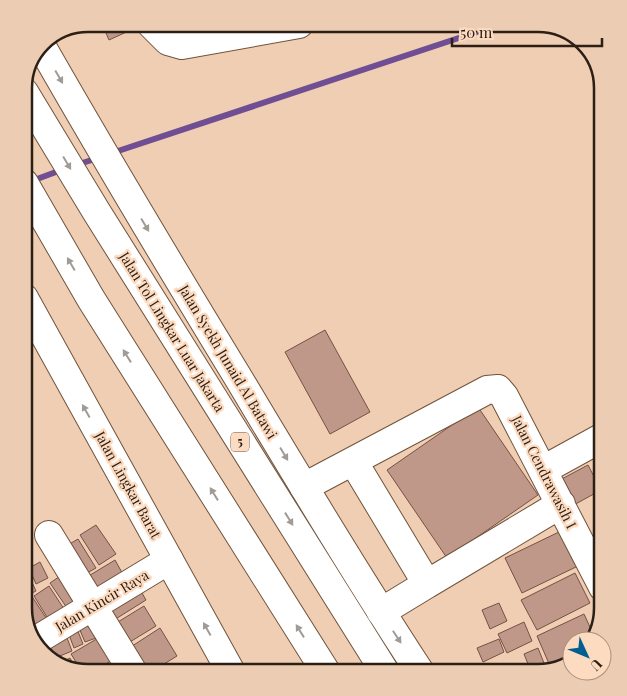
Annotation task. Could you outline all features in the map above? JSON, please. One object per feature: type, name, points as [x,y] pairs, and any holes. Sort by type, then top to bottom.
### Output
[{"type":"main road","points":[[159,32],[168,41],[182,45],[252,32]]},
{"type":"main road","name":"Jalan Syekh Junaid Al Batawi","points":[[46,53],[120,183],[304,487],[415,664]]},
{"type":"main road","name":"Jalan Tol Lingkar Luar Jakarta","points":[[33,106],[96,211],[380,664]]},
{"type":"main road","points":[[33,198],[91,299],[321,664]]},
{"type":"main road","name":"Jalan Lingkar Barat","points":[[33,313],[227,664]]},
{"type":"main road","name":"Jalan Cendrawasih I","points":[[353,461],[487,390],[493,388],[501,391],[594,569]]},
{"type":"main road","points":[[543,470],[594,442]]},
{"type":"main road","points":[[304,487],[353,461],[427,584]]},
{"type":"main road","points":[[381,612],[561,504]]},
{"type":"main road","points":[[49,535],[94,606],[121,664]]},
{"type":"main road","name":"Jalan Kincir Raya","points":[[41,637],[170,560]]},
{"type":"building","points":[[106,32],[126,32],[109,40]]},
{"type":"building","points":[[325,330],[370,412],[330,434],[285,352]]},
{"type":"building","points":[[478,407],[538,495],[447,558],[387,470]]},
{"type":"building","points":[[588,465],[594,477],[594,494],[572,506],[558,481]]},
{"type":"building","points":[[96,525],[116,554],[99,565],[80,535]]},
{"type":"building","points":[[561,531],[578,566],[522,593],[505,558]]},
{"type":"building","points":[[78,539],[96,568],[78,578],[61,549]]},
{"type":"building","points":[[115,560],[125,578],[93,597],[82,580]]},
{"type":"building","points":[[40,562],[48,578],[36,584],[32,575],[32,566]]},
{"type":"building","points":[[575,573],[590,603],[537,630],[521,600]]},
{"type":"building","points":[[63,574],[80,599],[67,608],[50,583]]},
{"type":"building","points":[[32,582],[36,591],[32,593]]},
{"type":"building","points":[[49,586],[66,612],[50,622],[34,596]]},
{"type":"building","points":[[138,586],[146,600],[114,620],[106,607]]},
{"type":"building","points":[[32,599],[48,621],[37,627],[33,615]]},
{"type":"building","points":[[499,603],[507,621],[490,629],[482,610]]},
{"type":"building","points":[[144,606],[156,626],[125,645],[113,625]]},
{"type":"building","points":[[584,614],[591,628],[589,631],[562,631],[562,658],[548,663],[537,636]]},
{"type":"building","points":[[91,616],[99,637],[85,642],[76,621]]},
{"type":"building","points":[[524,622],[532,641],[507,653],[498,634]]},
{"type":"building","points":[[75,624],[83,644],[74,648],[66,627]]},
{"type":"building","points":[[160,628],[177,656],[164,664],[134,664],[126,650]]},
{"type":"building","points":[[64,630],[72,651],[60,656],[52,650],[47,637]]},
{"type":"building","points":[[100,637],[114,659],[106,664],[89,664],[76,662],[71,654]]},
{"type":"building","points":[[499,639],[504,652],[483,662],[477,648]]},
{"type":"building","points":[[538,648],[544,663],[528,664],[524,654]]},
{"type":"waterway","points":[[112,153],[474,33]]},
{"type":"waterway","points":[[76,165],[98,158]]},
{"type":"waterway","points":[[33,181],[64,169]]}]
